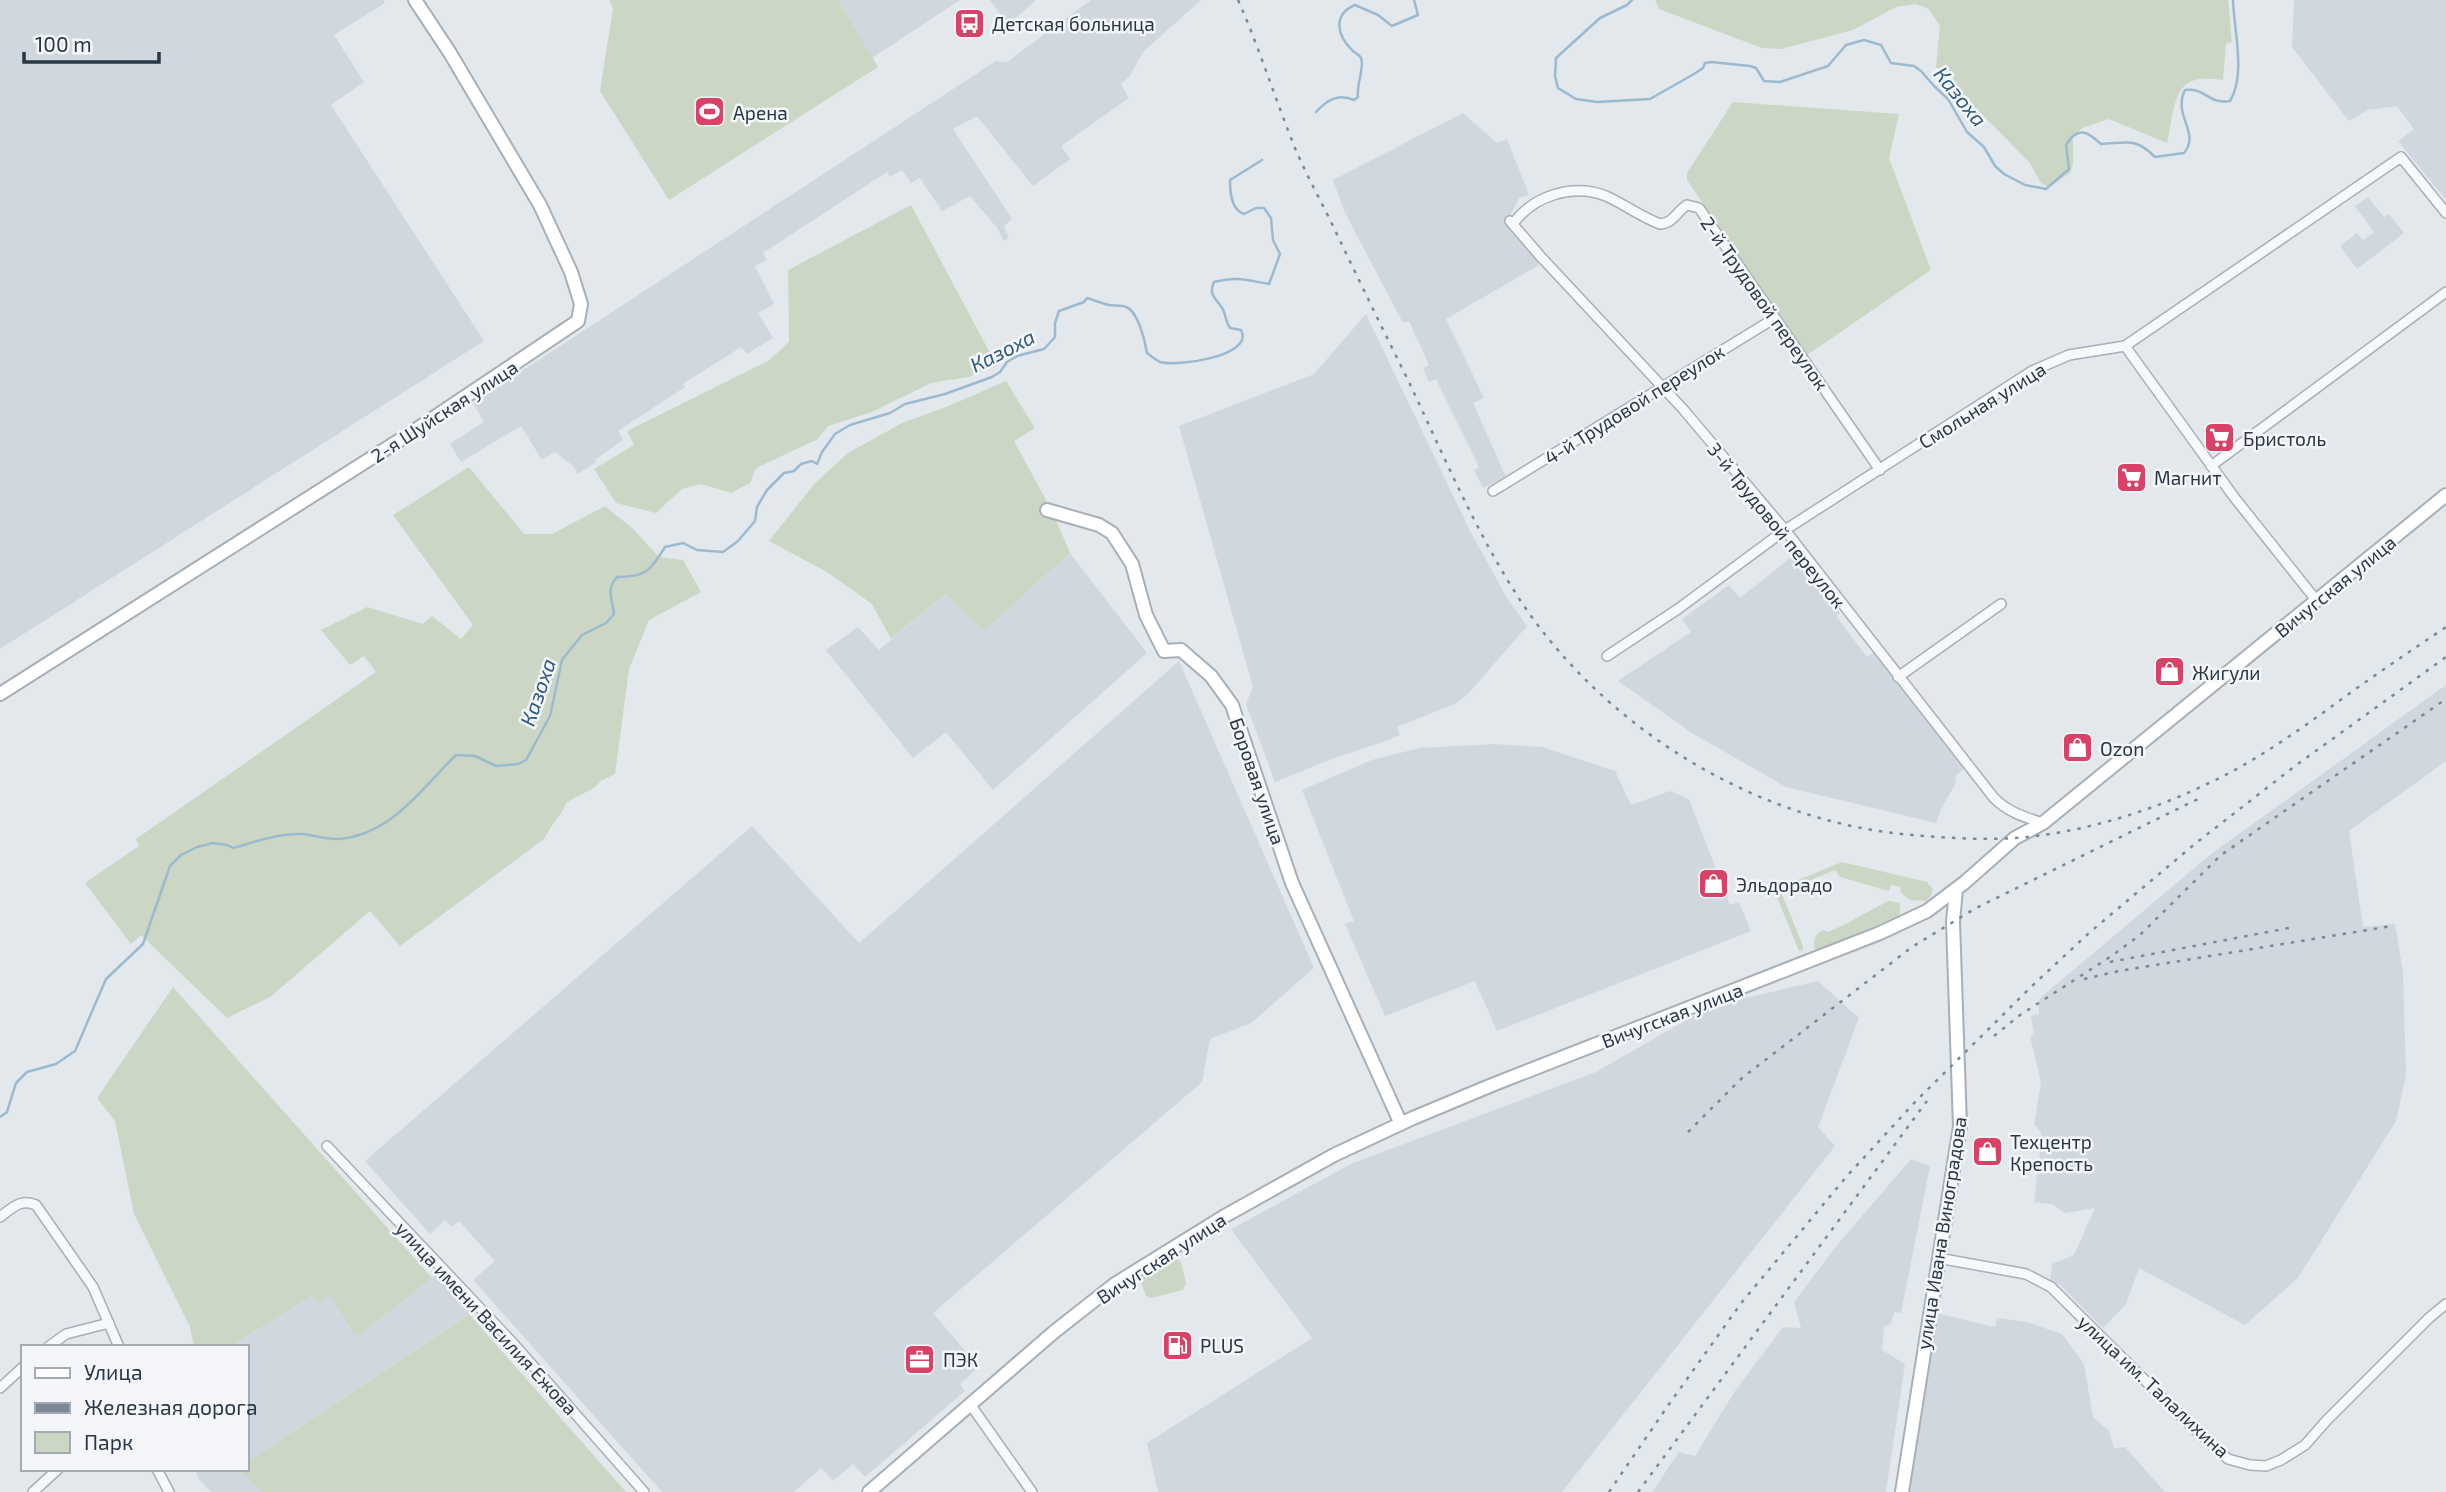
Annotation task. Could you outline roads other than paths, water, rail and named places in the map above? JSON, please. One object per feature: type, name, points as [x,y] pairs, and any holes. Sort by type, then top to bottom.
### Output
[{"type":"street","name":"2-я Шуйская улица","points":[[0,694],[417,429],[578,321],[580,304],[571,272],[540,205],[450,53],[415,0]]},
{"type":"street","name":"Смольная улица","points":[[1607,656],[1678,609],[1785,530],[2032,371],[2086,351],[2125,346],[2401,157],[2446,213]]},
{"type":"street","name":"2-й Трудовой переулок","points":[[1511,222],[1528,206],[1558,193],[1597,193],[1660,224],[1674,219],[1682,208],[1693,205],[1699,208],[1880,470]]},
{"type":"street","name":"3-й Трудовой переулок","points":[[1511,222],[1662,387],[1785,530],[1994,798],[2021,816],[2043,823]]},
{"type":"street","points":[[2211,466],[2446,292]]},
{"type":"street","name":"4-й Трудовой переулок","points":[[1493,491],[1775,317]]},
{"type":"street","points":[[2125,346],[2211,466],[2316,600]]},
{"type":"street","name":"Вичугская улица","points":[[869,1492],[1054,1332],[1130,1274],[1223,1217],[1334,1156],[1496,1084],[1918,916],[1956,889],[2015,838],[2043,823],[2446,495]]},
{"type":"street","name":"Боровая улица","points":[[1047,510],[1100,525],[1112,533],[1132,564],[1146,615],[1164,652],[1181,650],[1211,676],[1232,705],[1292,883],[1401,1124]]},
{"type":"street","points":[[1898,677],[2001,604]]},
{"type":"street","name":"улица Ивана Виноградова","points":[[1902,1492],[1959,1126],[1952,922],[1956,889]]},
{"type":"street","name":"улица имени Василия Ежова","points":[[327,1146],[512,1342],[644,1492]]},
{"type":"street","points":[[0,1217],[15,1205],[30,1202],[36,1205],[93,1287],[118,1345]]},
{"type":"street","name":"улица им. Талалихина","points":[[1938,1258],[2026,1274],[2051,1287],[2228,1459],[2250,1465],[2266,1466],[2305,1445],[2326,1420],[2410,1336],[2446,1304]]},
{"type":"street","points":[[51,1345],[66,1334],[109,1323]]},
{"type":"street","points":[[0,1388],[21,1369]]},
{"type":"street","points":[[970,1404],[1032,1492]]},
{"type":"street","points":[[33,1492],[56,1471]]},
{"type":"street","points":[[158,1471],[169,1492]]},
{"type":"waterway","name":"Казоха","points":[[1316,112],[1333,99],[1343,97],[1354,100],[1358,97],[1362,62],[1343,39],[1339,26],[1343,14],[1355,5],[1378,15],[1392,26],[1418,15],[1414,0]]},
{"type":"waterway","name":"Казоха","points":[[1632,0],[1600,18],[1556,58],[1555,76],[1558,88],[1576,99],[1597,102],[1650,99],[1694,74],[1703,68],[1705,63],[1711,62],[1750,66],[1756,68],[1764,81],[1780,82],[1828,66],[1846,45],[1864,40],[1881,45],[1891,63],[1914,66],[1921,71],[1948,99],[1967,132],[1984,147],[1995,166],[2004,174],[2025,185],[2046,189],[2069,169],[2066,145],[2079,133],[2092,136],[2101,144],[2136,144],[2155,157],[2184,153],[2190,138],[2182,108],[2185,90],[2198,91],[2223,102],[2230,101],[2235,90],[2238,52],[2233,0]]},
{"type":"waterway","name":"Казоха","points":[[0,1117],[7,1112],[16,1083],[27,1072],[56,1064],[75,1051],[106,979],[143,944],[170,866],[181,855],[213,843],[233,848],[284,835],[302,834],[335,839],[359,835],[376,828],[405,808],[456,755],[475,756],[496,766],[518,764],[526,760],[550,716],[562,660],[582,635],[606,623],[614,614],[611,590],[617,577],[635,576],[646,571],[665,547],[683,543],[697,550],[723,552],[738,541],[755,521],[757,507],[767,490],[784,473],[794,471],[801,464],[812,461],[817,464],[835,434],[850,425],[890,413],[905,404],[945,394],[992,377],[1017,356],[1044,349],[1055,337],[1055,323],[1059,311],[1084,302],[1087,298],[1109,305],[1124,306],[1130,310],[1140,327],[1147,353],[1160,362],[1197,361],[1212,358],[1237,347],[1242,339],[1241,330],[1230,328],[1213,295],[1212,287],[1214,282],[1230,279],[1269,284],[1280,254],[1273,240],[1271,218],[1264,208],[1256,208],[1244,214],[1236,209],[1230,185],[1230,180],[1262,160]]},
{"type":"railway","points":[[1238,0],[1300,160],[1470,512],[1513,589],[1548,638],[1588,683],[1634,723],[1684,758],[1738,787],[1794,810],[1853,826],[1912,835],[2016,838],[2090,826],[2162,804],[2244,765],[2446,627]]},
{"type":"railway","points":[[1609,1492],[1742,1302],[1847,1176],[1916,1101],[2089,933],[2196,843],[2295,766],[2446,657]]},
{"type":"railway","points":[[1994,1036],[2020,1015],[2140,935],[2221,855],[2446,699]]},
{"type":"railway","points":[[1688,1132],[1742,1078],[1912,947],[1976,908],[2202,797]]},
{"type":"railway","points":[[2084,979],[2392,926]]},
{"type":"railway","points":[[2110,962],[2294,927]]},
{"type":"railway","points":[[1638,1492],[1927,1101]]},
{"type":"place","name":"Детская больница","points":[[969,23]]},
{"type":"place","name":"Арена","points":[[710,112]]},
{"type":"place","name":"Бристоль","points":[[2220,438]]},
{"type":"place","name":"Магнит","points":[[2131,477]]},
{"type":"place","name":"Жигули","points":[[2169,672]]},
{"type":"place","name":"Ozon","points":[[2077,748]]},
{"type":"place","name":"Эльдорадо","points":[[1713,884]]},
{"type":"place","name":"Техцентр Крепость","points":[[1987,1152]]},
{"type":"place","name":"PLUS","points":[[1177,1345]]},
{"type":"place","name":"ПЭК","points":[[920,1359]]}]
